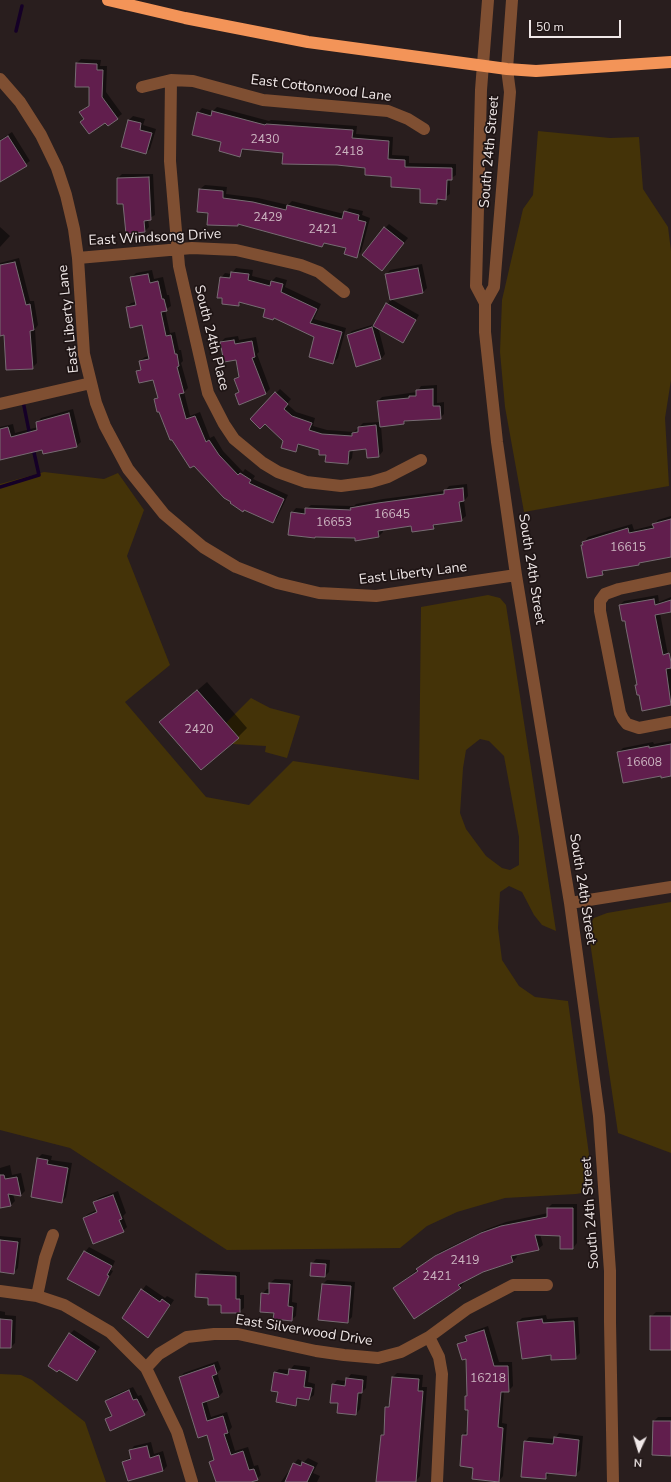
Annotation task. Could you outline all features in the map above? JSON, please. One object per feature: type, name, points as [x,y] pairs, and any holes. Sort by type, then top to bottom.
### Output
[{"type":"highway","points":[[108,0],[185,18],[308,42],[507,69],[536,71],[671,62]]},
{"type":"street","name":"South 24th Street","points":[[488,0],[483,66],[476,286],[485,303],[485,332],[490,387],[516,575],[570,903],[599,1116],[606,1189],[610,1271],[613,1482]]},
{"type":"street","name":"South 24th Street","points":[[485,303],[494,287],[510,92],[507,69],[512,0]]},
{"type":"street","name":"East Liberty Lane","points":[[0,79],[20,102],[41,135],[57,168],[69,209],[78,258],[83,338],[91,383],[104,426],[115,448],[145,493],[182,530],[203,547],[222,559],[254,575],[305,590],[359,596],[397,594],[516,575]]},
{"type":"street","name":"East Cottonwood Lane","points":[[142,87],[171,80],[193,81],[263,100],[388,110],[424,129]]},
{"type":"street","name":"South 24th Place","points":[[171,80],[170,161],[179,266],[208,393],[224,424],[234,439],[263,463],[278,472],[306,482],[340,486],[371,482],[388,477],[421,460]]},
{"type":"street","name":"East Windsong Drive","points":[[78,258],[177,249],[205,248],[236,250],[301,265],[319,272],[344,292]]},
{"type":"street","points":[[0,404],[91,383]]},
{"type":"street","points":[[671,578],[618,589],[605,594],[600,601],[600,619],[620,713],[627,724],[639,728],[671,722]]},
{"type":"street","points":[[570,903],[671,887]]},
{"type":"street","points":[[37,1296],[45,1258],[53,1235]]},
{"type":"street","name":"East Silverwood Drive","points":[[146,1368],[159,1354],[187,1337],[238,1334],[344,1356],[378,1358],[401,1352],[429,1337],[467,1308],[513,1285],[547,1285]]},
{"type":"street","points":[[0,1291],[37,1296],[64,1305],[110,1332],[146,1368],[177,1432],[192,1482]]},
{"type":"street","points":[[429,1337],[439,1357],[442,1374],[436,1482]]},
{"type":"shaded area","points":[[538,131],[610,138],[639,137],[643,189],[668,227],[671,251],[671,380],[665,418],[669,486],[524,512],[505,407],[500,352],[502,300],[523,209],[533,195]]},
{"type":"shaded area","points":[[44,472],[104,479],[118,473],[144,510],[127,556],[170,665],[125,702],[206,797],[249,805],[293,761],[419,780],[421,607],[488,595],[500,598],[506,605],[556,931],[542,925],[534,915],[522,892],[509,886],[500,892],[498,928],[502,960],[519,986],[535,997],[568,1001],[594,1191],[576,1194],[505,1198],[457,1212],[427,1226],[400,1248],[227,1250],[70,1148],[0,1130],[0,484]],"holes":[[[480,739],[489,741],[504,756],[519,837],[519,865],[510,870],[502,868],[486,856],[466,829],[460,813],[463,768],[466,750]]]},
{"type":"shaded area","points":[[251,698],[270,708],[300,716],[287,758],[265,752],[266,746],[232,744],[239,738],[226,723]]},
{"type":"shaded area","points":[[671,902],[671,1153],[618,1133],[588,928],[594,918],[607,913]]},
{"type":"shaded area","points":[[0,1374],[21,1375],[32,1380],[85,1422],[106,1482],[0,1482]]},
{"type":"building","points":[[76,63],[97,64],[97,70],[103,70],[102,97],[118,119],[108,126],[105,123],[89,134],[80,122],[84,119],[79,112],[89,106],[89,87],[75,87]]},
{"type":"building","points":[[212,111],[265,125],[353,130],[352,138],[389,141],[388,159],[405,160],[405,167],[452,168],[452,180],[447,180],[446,200],[437,199],[437,204],[420,203],[420,189],[391,187],[391,177],[365,175],[365,168],[337,165],[282,164],[283,153],[242,149],[240,157],[219,151],[221,142],[192,135],[197,112],[211,116]]},
{"type":"building","points":[[128,120],[141,123],[140,130],[152,133],[146,154],[121,147]]},
{"type":"building","points":[[8,136],[27,166],[0,182],[0,141]]},
{"type":"building","points":[[149,177],[151,220],[144,221],[145,232],[126,234],[123,204],[117,204],[117,178]]},
{"type":"building","points":[[199,189],[223,191],[223,198],[253,202],[286,210],[287,205],[342,219],[344,211],[359,215],[358,220],[366,222],[357,258],[344,254],[346,248],[324,243],[322,247],[238,224],[238,226],[207,225],[208,213],[197,212]]},
{"type":"building","points":[[384,227],[404,243],[382,271],[362,255]]},
{"type":"building","points":[[15,262],[26,305],[30,304],[34,330],[30,331],[33,369],[6,370],[4,335],[0,336],[0,265]]},
{"type":"building","points":[[418,268],[423,293],[390,300],[385,274]]},
{"type":"building","points":[[231,272],[249,274],[248,280],[270,286],[271,281],[283,284],[281,292],[317,309],[310,323],[342,332],[333,364],[309,357],[314,337],[274,318],[273,320],[263,317],[265,309],[239,302],[239,306],[222,304],[222,298],[217,298],[220,277],[230,278]]},
{"type":"building","points":[[148,274],[150,283],[158,281],[162,299],[164,299],[167,311],[161,312],[166,336],[171,335],[175,354],[177,354],[179,366],[177,367],[184,393],[179,394],[186,419],[195,416],[206,442],[209,440],[219,455],[238,475],[240,473],[251,480],[249,483],[284,499],[273,523],[244,510],[243,512],[224,498],[194,466],[190,468],[172,440],[170,440],[159,412],[157,412],[154,399],[158,398],[153,380],[139,383],[136,371],[141,370],[139,361],[149,359],[142,325],[130,328],[126,307],[136,305],[130,277]]},
{"type":"building","points":[[386,303],[416,320],[403,343],[373,326]]},
{"type":"building","points":[[372,327],[381,359],[356,367],[347,335]]},
{"type":"building","points":[[234,340],[235,344],[252,341],[255,357],[252,358],[266,394],[239,405],[235,394],[239,392],[234,379],[239,377],[236,360],[224,362],[220,342]]},
{"type":"building","points":[[433,389],[433,406],[440,406],[441,419],[404,421],[404,424],[380,427],[377,401],[409,398],[409,396],[416,396],[416,390]]},
{"type":"building","points":[[275,392],[288,404],[284,409],[292,416],[312,423],[309,430],[322,434],[352,436],[352,433],[358,432],[358,427],[376,425],[379,457],[367,458],[366,449],[349,451],[348,464],[325,462],[326,455],[319,455],[319,450],[298,444],[296,452],[281,448],[283,441],[265,424],[260,429],[250,419]]},
{"type":"building","points":[[69,413],[77,447],[43,454],[42,450],[0,460],[0,429],[8,427],[11,437],[37,430],[36,422]]},
{"type":"building","points":[[463,488],[464,501],[459,502],[462,521],[433,525],[434,529],[412,532],[411,526],[378,531],[379,537],[355,541],[355,538],[315,538],[288,535],[291,512],[305,514],[305,508],[351,510],[350,508],[444,494],[444,490]]},
{"type":"building","points":[[671,519],[671,557],[639,563],[639,565],[602,571],[603,575],[587,578],[581,545],[583,545],[582,542],[628,528],[629,533],[654,528],[652,524]]},
{"type":"building","points":[[654,599],[655,605],[671,600],[671,612],[655,615],[663,655],[669,653],[671,662],[671,668],[666,669],[671,705],[642,711],[639,695],[637,695],[635,685],[637,685],[625,621],[622,621],[619,605]]},
{"type":"building","points":[[197,690],[239,738],[201,770],[159,722]]},
{"type":"building","points":[[671,744],[671,776],[661,778],[661,776],[623,783],[617,752],[649,746],[649,748]]},
{"type":"building","points":[[37,1158],[48,1160],[47,1164],[68,1168],[62,1203],[31,1197]]},
{"type":"building","points":[[0,1175],[4,1175],[5,1179],[17,1177],[21,1196],[8,1194],[11,1206],[0,1208]]},
{"type":"building","points":[[113,1195],[122,1219],[119,1220],[124,1232],[93,1244],[83,1218],[97,1212],[93,1202]]},
{"type":"building","points":[[547,1208],[573,1208],[573,1249],[560,1249],[560,1236],[535,1235],[539,1250],[511,1256],[513,1262],[483,1272],[458,1285],[461,1288],[414,1319],[393,1288],[418,1271],[416,1269],[435,1256],[481,1233],[501,1226],[547,1217]]},
{"type":"building","points":[[0,1240],[18,1242],[14,1274],[0,1272]]},
{"type":"building","points":[[84,1251],[112,1266],[107,1275],[109,1276],[99,1296],[67,1279]]},
{"type":"building","points":[[311,1263],[326,1264],[325,1277],[310,1276]]},
{"type":"building","points":[[196,1274],[236,1276],[236,1299],[240,1299],[240,1313],[221,1313],[221,1305],[208,1305],[208,1298],[195,1297]]},
{"type":"building","points":[[269,1283],[290,1284],[288,1306],[293,1307],[292,1321],[273,1319],[274,1313],[260,1312],[261,1293],[269,1294]]},
{"type":"building","points":[[322,1284],[351,1286],[348,1323],[318,1320]]},
{"type":"building","points":[[141,1289],[160,1302],[162,1299],[170,1305],[148,1338],[122,1318]]},
{"type":"building","points":[[650,1316],[671,1316],[671,1350],[650,1350]]},
{"type":"building","points":[[0,1319],[12,1320],[11,1348],[0,1348]]},
{"type":"building","points":[[542,1319],[543,1323],[574,1321],[576,1359],[551,1360],[551,1355],[522,1359],[517,1322]]},
{"type":"building","points":[[484,1330],[494,1366],[508,1366],[509,1392],[501,1392],[498,1427],[503,1428],[499,1482],[472,1479],[473,1468],[460,1466],[462,1435],[467,1435],[468,1410],[465,1410],[465,1396],[467,1396],[466,1359],[462,1360],[457,1344],[467,1341],[465,1336]]},
{"type":"building","points":[[69,1333],[96,1351],[77,1381],[59,1370],[57,1372],[48,1366]]},
{"type":"building","points":[[214,1365],[217,1374],[212,1376],[219,1397],[202,1403],[207,1421],[223,1416],[228,1433],[224,1434],[231,1455],[243,1451],[249,1470],[254,1469],[258,1480],[251,1482],[216,1482],[209,1462],[214,1460],[207,1435],[198,1438],[179,1377]]},
{"type":"building","points":[[289,1369],[306,1371],[304,1387],[312,1388],[309,1400],[297,1398],[296,1406],[276,1402],[278,1392],[271,1391],[274,1372],[288,1375]]},
{"type":"building","points":[[392,1377],[419,1379],[418,1391],[423,1391],[416,1482],[376,1482],[381,1435],[384,1435],[385,1407],[389,1407]]},
{"type":"building","points":[[346,1378],[363,1380],[362,1393],[358,1393],[356,1415],[337,1413],[338,1403],[330,1403],[332,1384],[345,1386]]},
{"type":"building","points":[[129,1390],[133,1400],[137,1399],[145,1415],[110,1431],[105,1419],[112,1416],[105,1401]]},
{"type":"building","points":[[653,1421],[671,1421],[671,1456],[652,1455]]},
{"type":"building","points":[[554,1437],[579,1440],[576,1476],[546,1473],[546,1479],[521,1477],[524,1441],[553,1444]]},
{"type":"building","points":[[147,1446],[150,1458],[159,1455],[163,1471],[128,1481],[122,1462],[131,1459],[129,1450]]},
{"type":"building","points":[[302,1462],[314,1467],[307,1482],[285,1482],[293,1463],[301,1466]]},
{"type":"waterway","points":[[16,31],[22,6]]},
{"type":"waterway","points":[[23,401],[30,436]]},
{"type":"waterway","points":[[0,487],[39,475],[33,448]]}]
